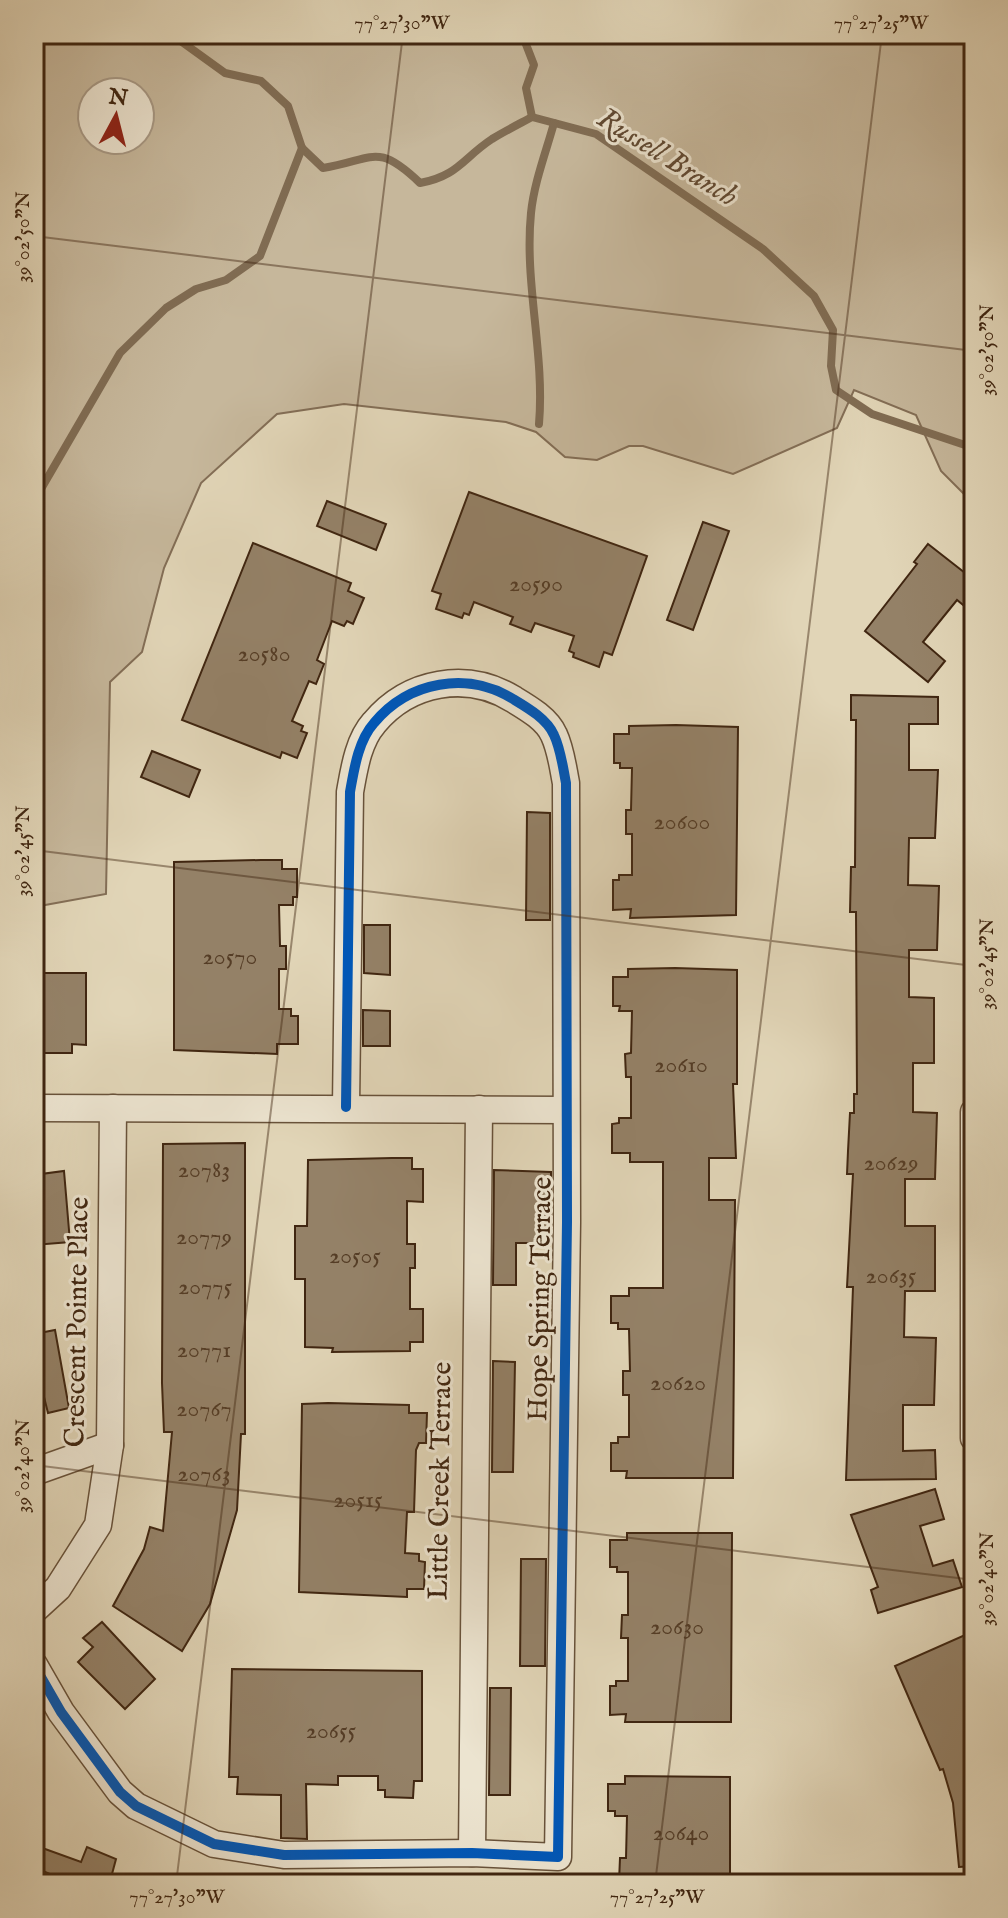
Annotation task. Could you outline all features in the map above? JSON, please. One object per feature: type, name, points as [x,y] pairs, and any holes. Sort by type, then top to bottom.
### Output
[{"type":"street","name":"Hope Spring Terrace","points":[[34,1665],[61,1712],[120,1792],[136,1806],[214,1844],[284,1855],[472,1853],[558,1857],[566,1110],[566,783],[554,734],[536,713],[503,693],[454,682],[427,686],[397,702],[372,724],[355,764],[350,792],[346,1107]]},
{"type":"street","points":[[34,1108],[566,1110]]},
{"type":"street","name":"Crescent Pointe Place","points":[[34,1610],[58,1588],[98,1525],[110,1445],[113,1108]]},
{"type":"street","name":"Little Creek Terrace","points":[[472,1853],[479,1109]]},
{"type":"street","points":[[974,1112],[974,1438]]},
{"type":"street","points":[[34,1472],[110,1445]]},
{"type":"shaded area","points":[[34,34],[974,34],[974,504],[941,471],[916,415],[854,390],[837,428],[733,474],[643,446],[629,446],[597,460],[565,457],[536,432],[506,422],[344,404],[277,414],[201,483],[164,568],[142,652],[110,682],[106,894],[34,907]]},
{"type":"building","points":[[469,492],[647,556],[612,655],[604,652],[599,667],[573,657],[574,653],[569,651],[574,636],[535,623],[531,632],[510,624],[513,617],[474,602],[469,615],[464,613],[462,618],[436,609],[441,594],[432,591]]},
{"type":"building","points":[[327,501],[386,524],[376,550],[317,526]]},
{"type":"building","points":[[703,522],[729,531],[693,630],[667,620]]},
{"type":"building","points":[[253,543],[351,583],[348,591],[364,598],[353,624],[347,621],[344,626],[332,621],[317,660],[324,664],[316,684],[309,681],[292,721],[303,726],[301,731],[307,733],[297,758],[282,752],[280,758],[182,720]]},
{"type":"building","points":[[928,544],[974,580],[974,614],[957,600],[923,642],[945,661],[928,682],[865,631],[917,564],[914,562]]},
{"type":"building","points":[[851,695],[938,697],[938,724],[909,724],[909,770],[938,770],[935,838],[909,838],[908,885],[939,886],[937,950],[909,950],[909,997],[934,998],[934,1063],[913,1063],[913,1112],[937,1113],[935,1179],[905,1179],[905,1226],[935,1226],[935,1291],[905,1291],[904,1337],[936,1338],[934,1405],[903,1405],[903,1451],[935,1450],[936,1479],[846,1480],[853,1287],[847,1287],[853,1174],[847,1174],[850,1113],[854,1113],[854,1094],[857,1094],[856,912],[850,912],[851,867],[855,867],[856,720],[851,720]]},
{"type":"building","points":[[629,726],[738,727],[736,915],[630,918],[631,909],[613,910],[613,880],[619,880],[619,875],[632,875],[632,834],[626,834],[626,810],[631,810],[632,768],[620,768],[620,763],[614,763],[614,734],[629,734]]},
{"type":"building","points":[[152,751],[200,770],[189,797],[141,777]]},
{"type":"building","points":[[527,812],[550,813],[550,920],[526,920]]},
{"type":"building","points":[[282,860],[282,869],[297,869],[297,897],[293,897],[293,905],[279,905],[280,946],[286,946],[286,969],[279,969],[279,1009],[291,1009],[291,1016],[298,1016],[298,1044],[277,1044],[277,1054],[174,1050],[174,862]]},
{"type":"building","points":[[364,925],[390,925],[390,975],[364,973]]},
{"type":"building","points":[[628,969],[737,970],[737,1084],[733,1084],[736,1158],[709,1158],[709,1200],[735,1200],[733,1478],[626,1478],[627,1471],[611,1471],[611,1443],[618,1443],[618,1437],[629,1437],[629,1395],[623,1395],[623,1371],[630,1371],[629,1329],[618,1329],[618,1323],[611,1323],[611,1296],[629,1296],[629,1288],[663,1288],[663,1162],[630,1162],[630,1153],[612,1153],[612,1124],[619,1123],[619,1118],[631,1118],[631,1077],[626,1077],[625,1054],[631,1053],[632,1011],[619,1011],[620,1006],[613,1006],[613,977],[628,977]]},
{"type":"building","points":[[41,973],[86,973],[86,1045],[72,1044],[72,1053],[42,1053]]},
{"type":"building","points":[[363,1010],[390,1011],[390,1046],[363,1046]]},
{"type":"building","points":[[245,1143],[245,1434],[241,1434],[237,1510],[210,1604],[182,1651],[113,1606],[144,1549],[150,1527],[163,1531],[172,1432],[164,1432],[162,1383],[163,1144]]},
{"type":"building","points":[[412,1158],[412,1169],[423,1169],[423,1202],[407,1201],[407,1244],[415,1244],[415,1268],[410,1268],[410,1309],[423,1309],[423,1342],[410,1342],[410,1351],[332,1352],[333,1348],[305,1347],[305,1279],[295,1279],[295,1226],[307,1226],[308,1160]]},
{"type":"building","points":[[494,1170],[551,1172],[551,1243],[516,1243],[516,1285],[493,1285]]},
{"type":"building","points":[[64,1171],[70,1242],[34,1245],[34,1175]]},
{"type":"building","points":[[55,1330],[69,1408],[48,1413],[44,1397],[34,1400],[34,1334]]},
{"type":"building","points":[[493,1361],[515,1362],[513,1472],[492,1472]]},
{"type":"building","points":[[302,1404],[409,1405],[409,1413],[427,1413],[426,1443],[419,1443],[416,1450],[414,1512],[407,1512],[405,1553],[419,1554],[419,1561],[425,1562],[424,1589],[407,1589],[407,1597],[299,1592]]},
{"type":"building","points":[[935,1489],[944,1519],[920,1526],[933,1566],[953,1560],[962,1587],[878,1613],[871,1590],[878,1587],[851,1515]]},
{"type":"building","points":[[627,1533],[732,1533],[731,1722],[625,1722],[626,1714],[610,1715],[610,1686],[616,1686],[616,1681],[628,1681],[628,1638],[621,1638],[622,1615],[628,1615],[628,1572],[617,1572],[617,1567],[610,1567],[610,1540],[627,1540]]},
{"type":"building","points":[[521,1559],[546,1559],[545,1666],[520,1666]]},
{"type":"building","points":[[102,1622],[155,1679],[125,1709],[78,1662],[93,1647],[83,1638]]},
{"type":"building","points":[[974,1631],[974,1866],[959,1867],[953,1803],[943,1769],[940,1770],[895,1666]]},
{"type":"building","points":[[232,1669],[422,1671],[422,1781],[414,1781],[413,1798],[385,1797],[385,1790],[378,1790],[378,1776],[338,1776],[338,1785],[306,1784],[307,1839],[281,1838],[281,1795],[237,1794],[238,1777],[229,1777]]},
{"type":"building","points":[[490,1688],[511,1688],[510,1795],[489,1795]]},
{"type":"building","points":[[625,1776],[730,1777],[730,1884],[619,1882],[620,1858],[626,1858],[627,1816],[615,1816],[615,1811],[608,1811],[608,1784],[625,1784]]},
{"type":"building","points":[[34,1845],[81,1862],[87,1847],[116,1859],[112,1874],[132,1884],[72,1884],[34,1867]]},
{"type":"waterway","name":"Russell Branch","points":[[171,34],[225,73],[261,81],[288,106],[302,148],[323,168],[365,158],[383,158],[420,183],[452,171],[492,139],[532,117],[596,134],[763,249],[814,296],[833,330],[831,366],[836,390],[872,414],[974,448]]},
{"type":"waterway","points":[[522,34],[534,65],[526,88],[532,117]]},
{"type":"waterway","points":[[539,424],[539,371],[530,266],[531,213],[554,123]]},
{"type":"waterway","points":[[34,501],[120,353],[166,308],[196,289],[226,280],[260,256],[302,148]]},
{"type":"cycle path","points":[[34,1665],[61,1712],[120,1792],[136,1806],[214,1844],[284,1855],[472,1853],[558,1857],[567,1222],[566,783],[551,729],[531,710],[495,690],[458,683],[421,690],[388,709],[374,723],[360,747],[350,792],[346,1107]]}]
